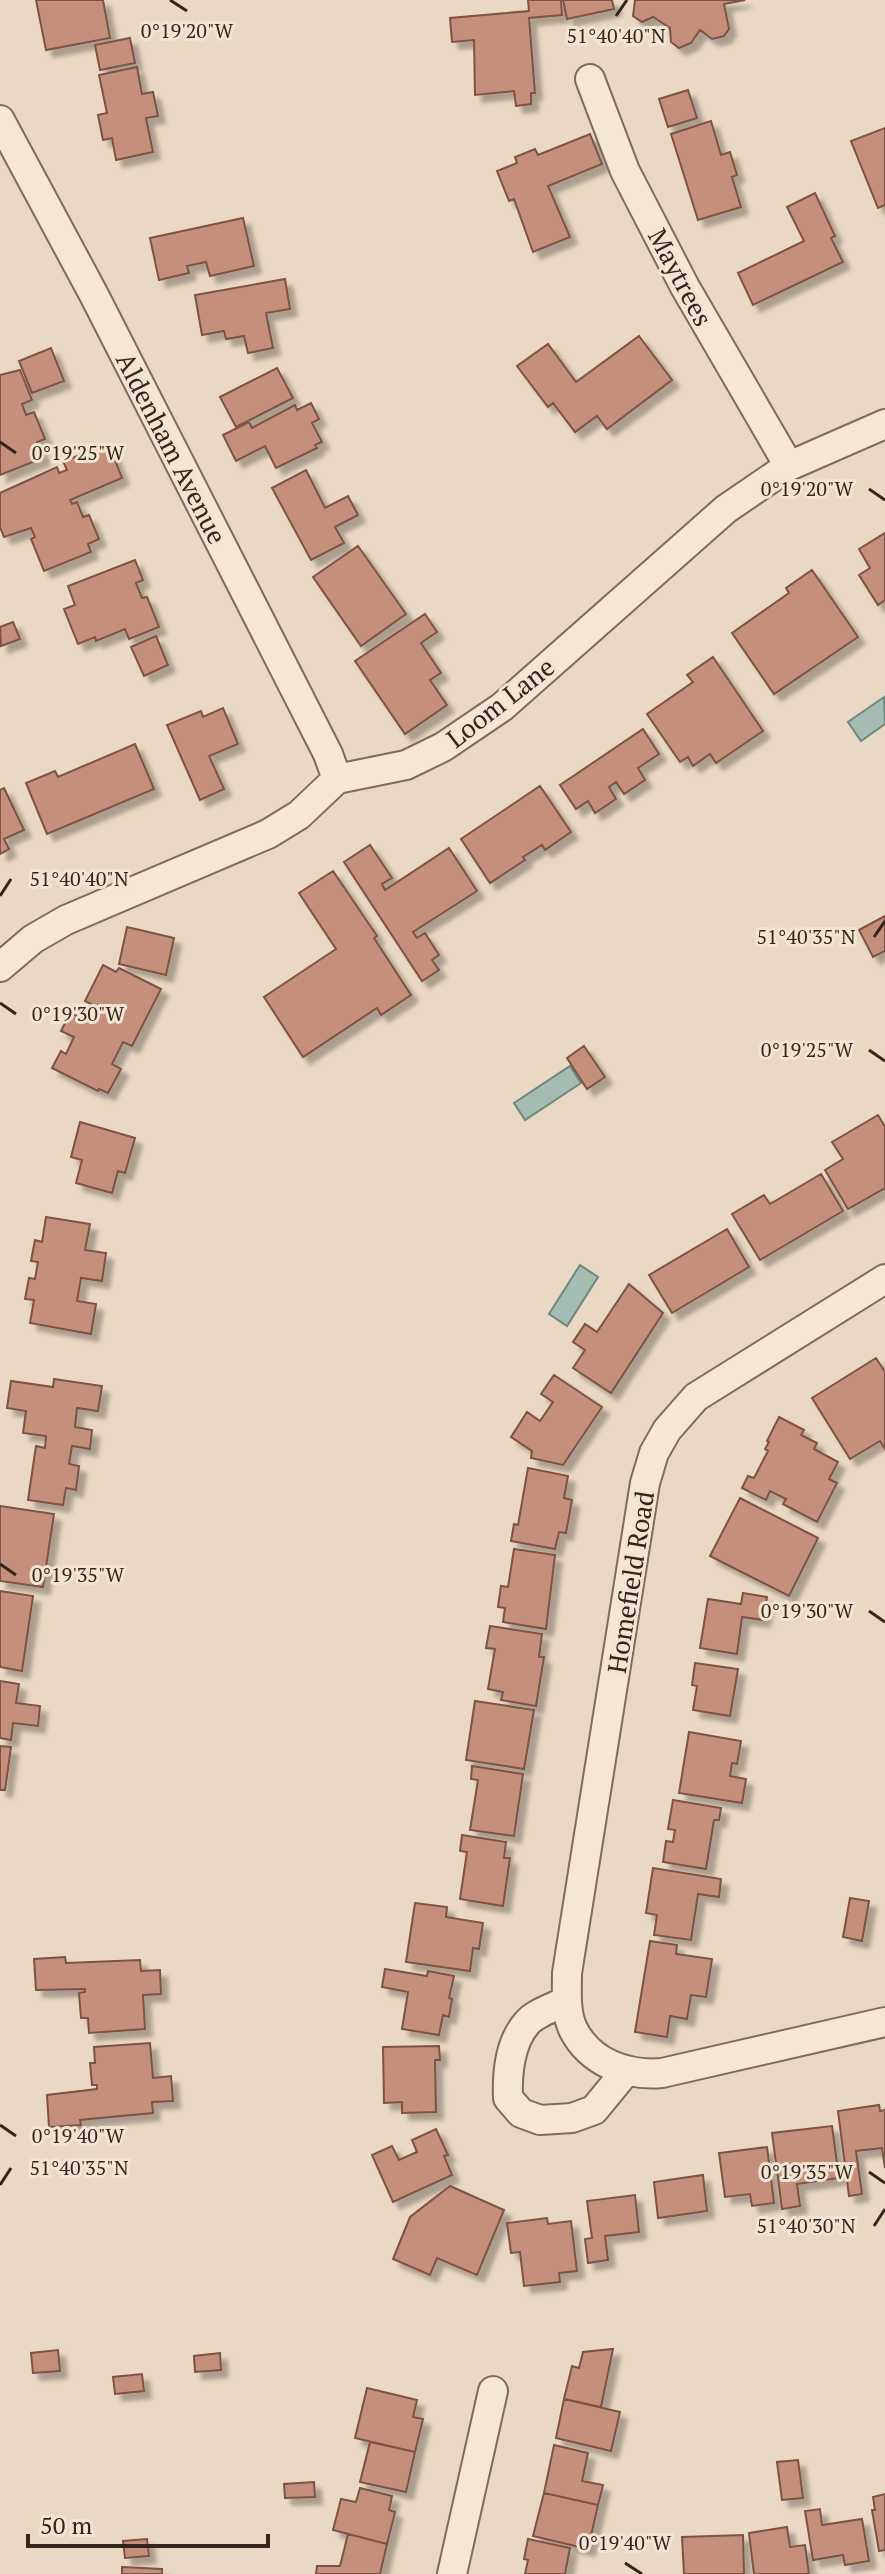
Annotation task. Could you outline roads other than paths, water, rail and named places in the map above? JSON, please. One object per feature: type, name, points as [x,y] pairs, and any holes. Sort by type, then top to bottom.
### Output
[{"type":"street","name":"Maytrees","points":[[590,79],[625,171],[685,287],[789,466]]},
{"type":"street","name":"Aldenham Avenue","points":[[0,120],[101,309],[328,754],[337,779]]},
{"type":"street","name":"Loom Lane","points":[[337,779],[406,765],[443,747],[502,707],[726,509],[789,466],[885,424]]},
{"type":"street","points":[[0,967],[33,939],[66,920],[268,834],[299,815],[337,779]]},
{"type":"street","name":"Homefield Road","points":[[885,1279],[696,1397],[667,1430],[654,1453],[645,1483],[567,1973],[566,2001],[574,2029],[605,2064],[642,2075],[885,2022]]},
{"type":"street","points":[[566,2001],[528,2021],[517,2039],[510,2064],[508,2098],[521,2113],[540,2120],[572,2118],[594,2110],[626,2071]]},
{"type":"street","points":[[452,2574],[493,2391]]}]
